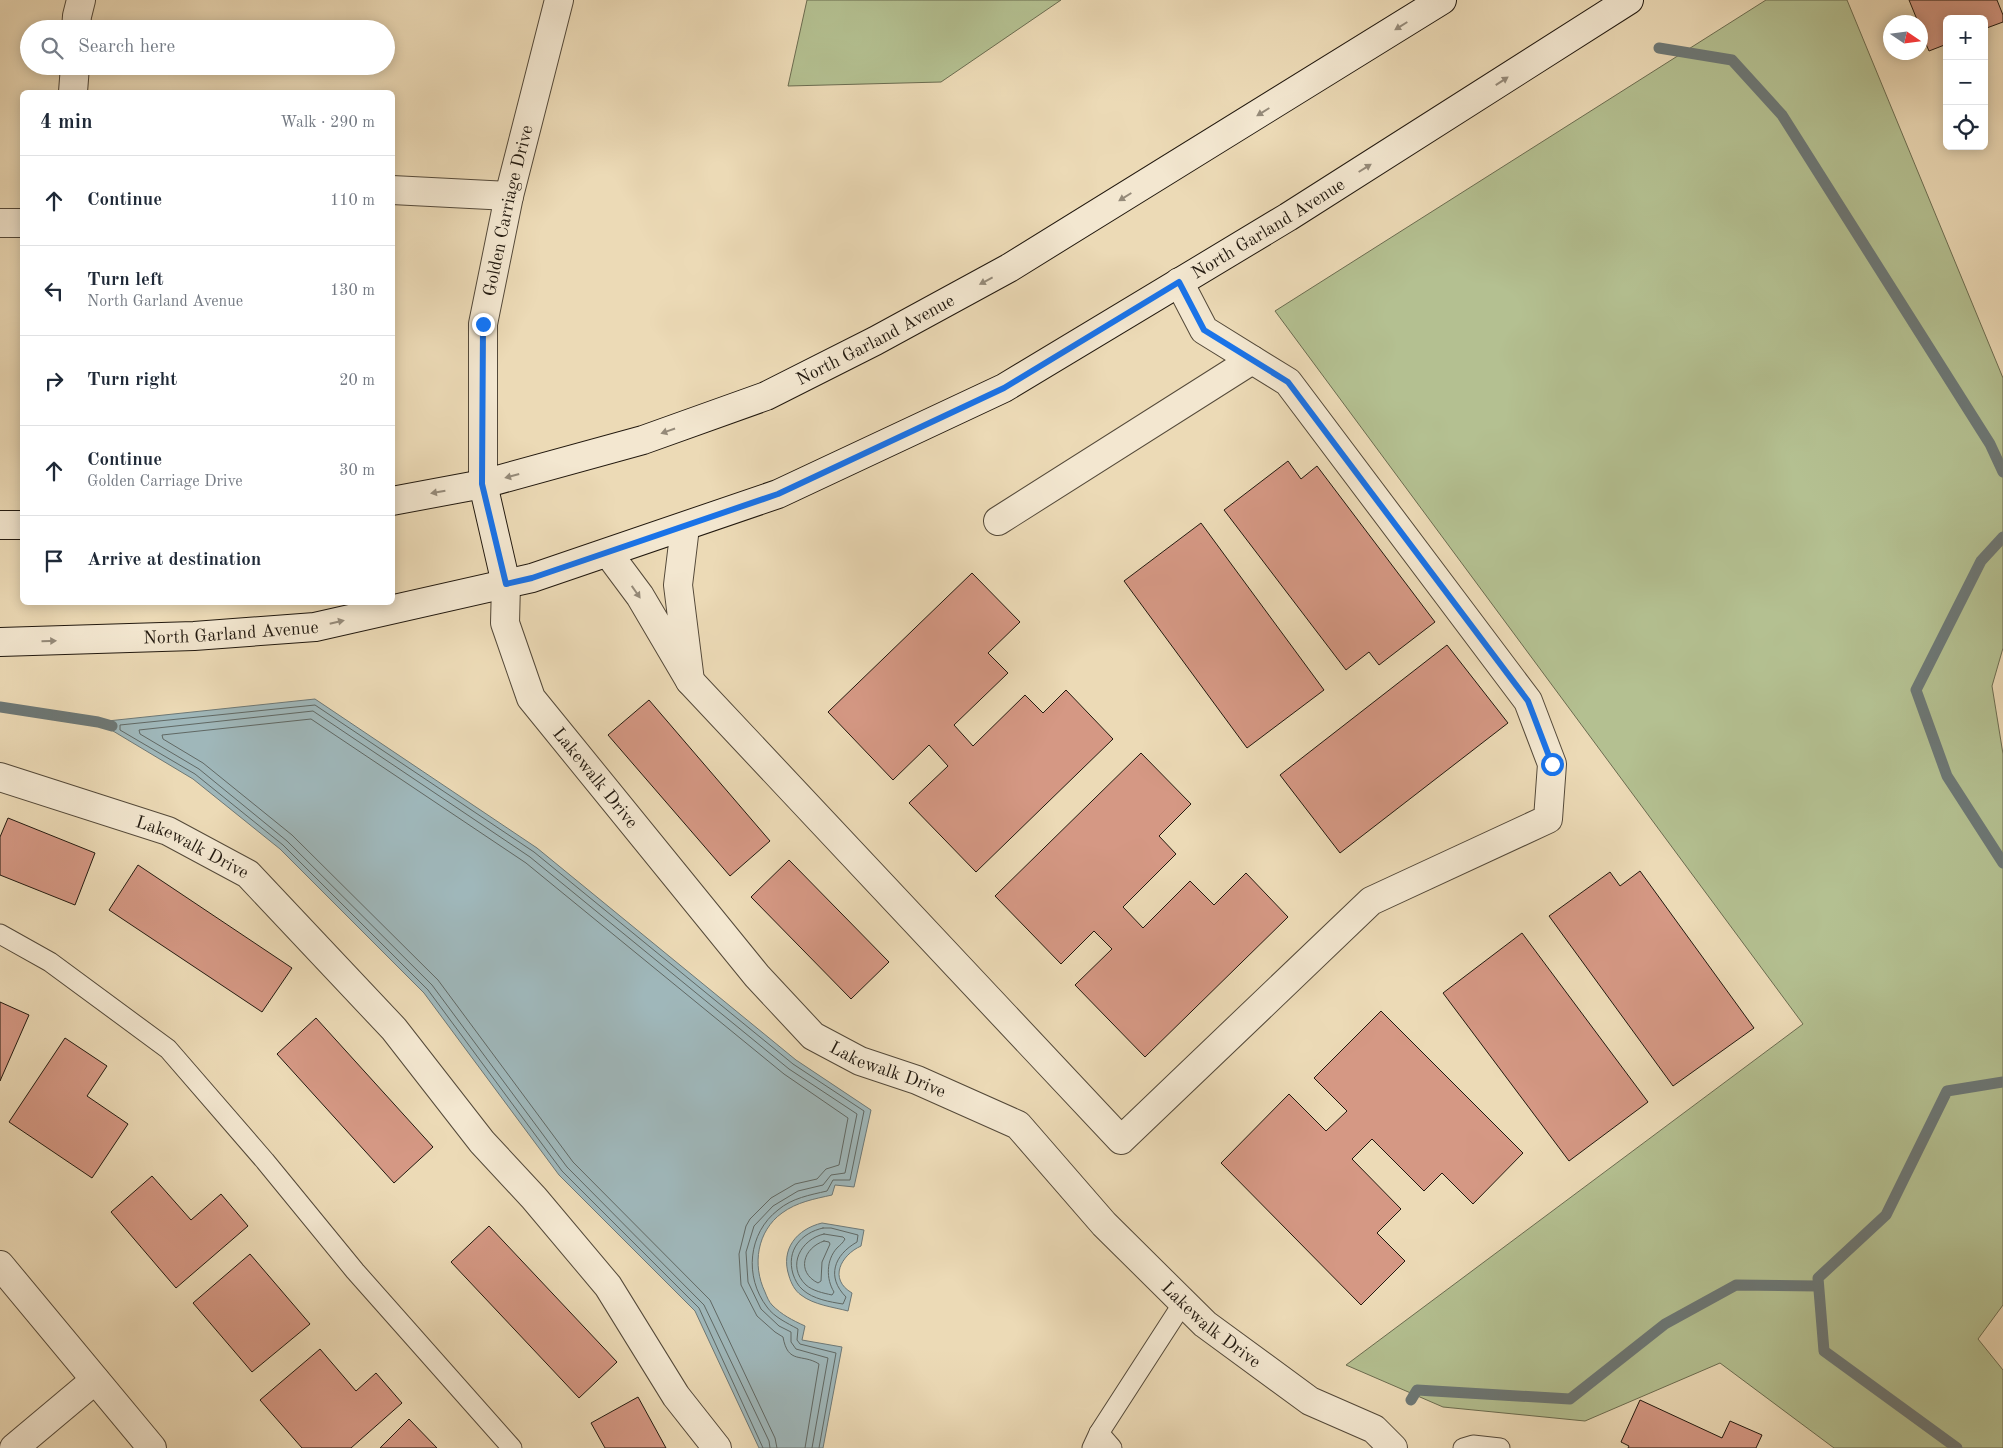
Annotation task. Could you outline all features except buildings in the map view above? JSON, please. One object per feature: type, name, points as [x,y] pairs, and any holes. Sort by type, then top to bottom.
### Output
[{"type":"street","points":[[78,20],[81,0]]},
{"type":"street","name":"Golden Carriage Drive","points":[[506,584],[482,484],[483,324],[509,196],[559,0]]},
{"type":"street","name":"North Garland Avenue","points":[[395,500],[482,484],[643,440],[766,396],[875,341],[1009,268],[1442,0]]},
{"type":"street","name":"North Garland Avenue","points":[[0,642],[194,636],[315,627],[532,578],[778,494],[1004,388],[1288,217],[1629,0]]},
{"type":"street","points":[[73,90],[74,75]]},
{"type":"street","points":[[395,190],[509,196]]},
{"type":"street","points":[[0,224],[20,223]]},
{"type":"street","points":[[608,553],[640,596],[690,681],[1120,1140],[1371,901],[1548,820],[1552,764],[1528,701],[1288,382],[1204,330],[1179,282]]},
{"type":"street","points":[[998,521],[1252,360]]},
{"type":"street","points":[[0,526],[20,525]]},
{"type":"street","points":[[685,527],[678,585],[690,681]]},
{"type":"street","name":"Lakewalk Drive","points":[[506,584],[505,623],[531,698],[757,976],[813,1036],[860,1061],[917,1080],[1018,1125],[1104,1224],[1205,1324],[1310,1401],[1374,1429],[1393,1448]]},
{"type":"street","name":"Lakewalk Drive","points":[[0,777],[168,831],[248,874],[394,1029],[482,1142],[534,1198],[608,1286],[676,1396],[718,1448]]},
{"type":"street","points":[[0,1265],[152,1448]]},
{"type":"street","points":[[14,1448],[95,1380]]},
{"type":"lane","points":[[0,934],[50,962],[168,1050],[265,1161],[355,1271],[512,1448]]},
{"type":"lane","points":[[1112,1448],[1096,1440],[1183,1303]]},
{"type":"lane","points":[[1463,1448],[1473,1445],[1500,1448]]},
{"type":"green space","points":[[807,0],[1061,0],[941,82],[788,86]]},
{"type":"green space","points":[[1766,0],[1847,0],[2003,378],[2003,648],[1992,686],[2003,754],[2003,1305],[1978,1339],[2003,1370],[2003,1448],[1834,1448],[1720,1363],[1585,1421],[1443,1407],[1346,1365],[1803,1024],[1275,311]]},
{"type":"water","points":[[315,699],[537,848],[796,1060],[871,1110],[854,1187],[835,1185],[832,1195],[806,1201],[788,1209],[774,1220],[767,1229],[759,1249],[758,1260],[761,1282],[771,1304],[783,1314],[805,1326],[802,1340],[842,1347],[823,1448],[759,1448],[695,1311],[559,1175],[424,993],[280,849],[193,779],[98,722]]},
{"type":"water","points":[[822,1223],[864,1230],[861,1246],[848,1255],[840,1268],[840,1281],[852,1293],[848,1311],[806,1298],[795,1289],[789,1276],[787,1257],[793,1242],[805,1230]]},
{"type":"waterway","points":[[1659,48],[1732,60],[1782,115],[1990,444],[2003,472]]},
{"type":"waterway","points":[[2003,537],[1981,561],[1916,690],[1947,776],[2003,863]]},
{"type":"waterway","points":[[0,707],[98,722],[112,726]]},
{"type":"waterway","points":[[1957,1448],[1824,1351],[1818,1278],[1886,1215],[1947,1091],[2003,1082]]},
{"type":"waterway","points":[[1411,1400],[1417,1390],[1570,1399],[1665,1324],[1736,1285],[1818,1286]]},
{"type":"route","points":[[483,324],[482,484],[506,584],[532,578],[778,494],[1004,388],[1179,282],[1204,330],[1288,382],[1528,701],[1552,764]]}]
